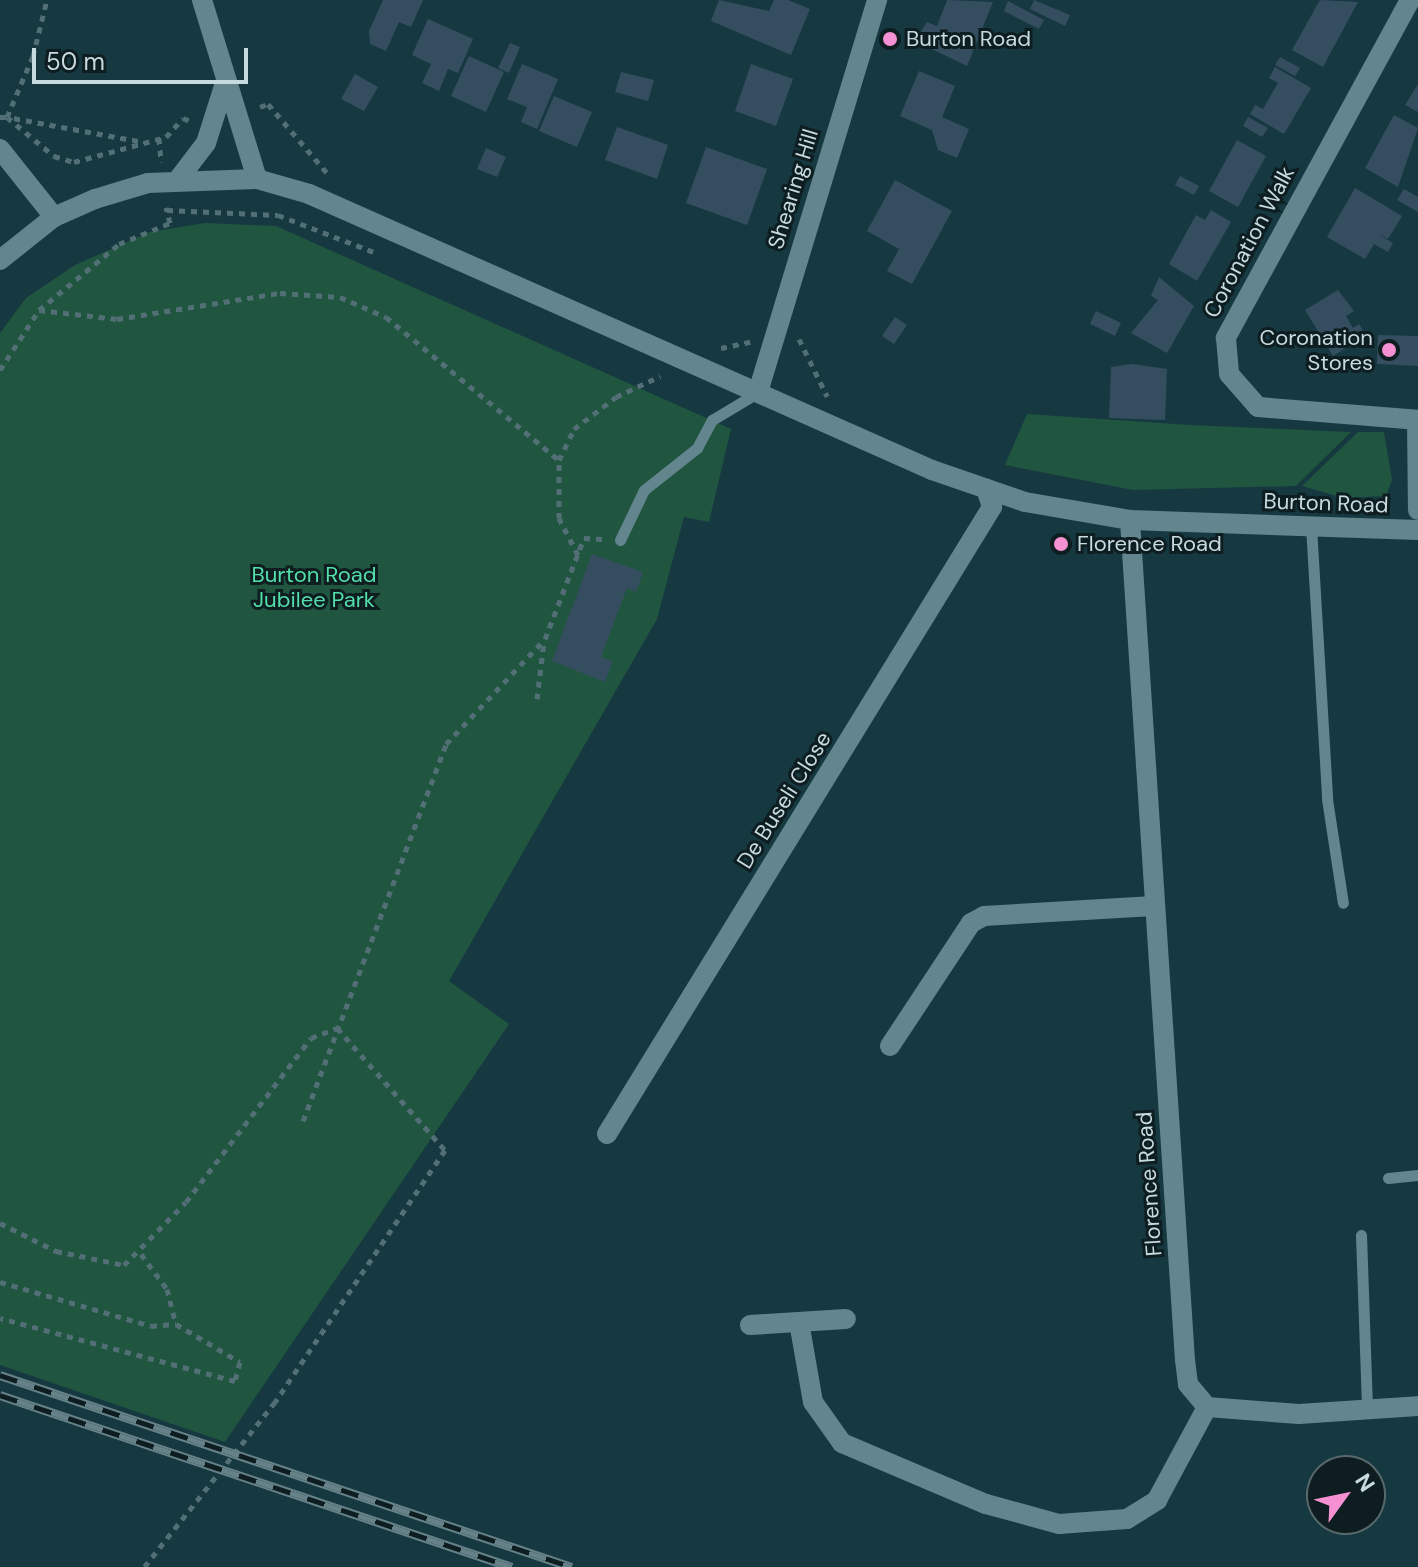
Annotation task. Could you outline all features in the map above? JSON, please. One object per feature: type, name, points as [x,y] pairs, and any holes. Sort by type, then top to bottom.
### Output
[{"type":"street","points":[[202,0],[257,179]]},
{"type":"street","name":"Shearing Hill","points":[[758,392],[877,0]]},
{"type":"street","name":"Coronation Walk","points":[[1410,0],[1226,338],[1229,374],[1258,407],[1418,420],[1418,510]]},
{"type":"street","points":[[177,181],[206,143],[226,75]]},
{"type":"street","points":[[0,149],[54,217]]},
{"type":"street","name":"Burton Road","points":[[0,260],[54,217],[148,183],[257,179],[309,194],[986,489],[1074,514],[1130,520],[1418,530]]},
{"type":"street","name":"De Buseli Close","points":[[607,1134],[992,507],[986,489]]},
{"type":"street","name":"Florence Road","points":[[1130,520],[1185,1360],[1188,1384],[1207,1407]]},
{"type":"street","points":[[890,1046],[971,923],[984,916],[1154,906]]},
{"type":"street","points":[[750,1325],[846,1319]]},
{"type":"street","points":[[799,1322],[813,1402],[842,1443],[986,1504],[1059,1524],[1127,1519],[1157,1500],[1207,1407],[1367,1410],[1418,1406]]},
{"type":"lane","points":[[620,540],[644,490],[697,448],[712,420],[758,392]]},
{"type":"lane","points":[[1311,526],[1327,799],[1343,903]]},
{"type":"lane","points":[[1388,1178],[1418,1175]]},
{"type":"lane","points":[[1361,1235],[1367,1410]]},
{"type":"path","points":[[4,117],[47,0]]},
{"type":"path","points":[[4,117],[138,141],[74,162],[54,156],[4,117]]},
{"type":"path","points":[[167,210],[278,215],[384,257]]},
{"type":"path","points":[[0,370],[39,310],[106,254],[170,223]]},
{"type":"path","points":[[39,310],[117,319],[280,293],[340,297],[386,317],[559,460]]},
{"type":"path","points":[[578,555],[559,518],[559,460],[574,429],[616,397],[691,362]]},
{"type":"path","points":[[649,370],[662,375]]},
{"type":"path","points":[[537,699],[545,639],[584,538]]},
{"type":"path","points":[[303,1121],[446,744],[545,639]]},
{"type":"path","points":[[0,1223],[100,1264],[124,1265],[141,1254],[311,1038],[337,1028]]},
{"type":"path","points":[[144,1567],[275,1402],[445,1150],[337,1028]]},
{"type":"path","points":[[141,1254],[167,1289],[176,1324]]},
{"type":"path","points":[[0,1282],[151,1326],[176,1324],[240,1362],[235,1381],[0,1318]]},
{"type":"green space","name":"Burton Road Jubilee Park","points":[[205,223],[276,226],[731,429],[709,522],[684,517],[657,619],[449,981],[509,1024],[225,1442],[0,1365],[0,333],[26,298],[75,265],[150,232]]},
{"type":"green space","points":[[1027,414],[1351,432],[1296,486],[1133,490],[1005,465]]},
{"type":"green space","points":[[1358,432],[1384,432],[1392,480],[1386,496],[1344,498],[1302,486]]},
{"type":"building","points":[[383,0],[423,0],[411,27],[399,22],[386,51],[370,44],[369,31]]},
{"type":"building","points":[[719,0],[769,11],[774,0],[788,0],[810,9],[791,55],[711,21]]},
{"type":"building","points":[[947,0],[993,2],[967,66],[915,41],[927,22],[937,26]]},
{"type":"building","points":[[1034,0],[1070,15],[1065,26],[1030,9]]},
{"type":"building","points":[[1320,0],[1358,2],[1323,67],[1292,50]]},
{"type":"building","points":[[1008,1],[1044,20],[1039,29],[1004,11]]},
{"type":"building","points":[[428,19],[473,39],[458,73],[448,69],[439,91],[422,83],[431,64],[412,55]]},
{"type":"building","points":[[510,43],[520,47],[509,73],[498,68]]},
{"type":"building","points":[[469,56],[504,72],[486,112],[451,96]]},
{"type":"building","points":[[1280,57],[1300,68],[1295,76],[1275,65]]},
{"type":"building","points":[[522,64],[558,79],[537,129],[521,122],[527,107],[507,99]]},
{"type":"building","points":[[751,64],[793,79],[776,126],[735,111]]},
{"type":"building","points":[[1275,67],[1311,88],[1284,134],[1250,114],[1255,105],[1263,109],[1278,83],[1269,78]]},
{"type":"building","points":[[919,71],[955,86],[942,117],[969,129],[957,158],[938,150],[932,130],[900,116]]},
{"type":"building","points":[[621,72],[654,80],[648,101],[615,92]]},
{"type":"building","points":[[355,74],[378,87],[364,111],[341,99]]},
{"type":"building","points":[[1418,84],[1418,112],[1405,105]]},
{"type":"building","points":[[554,96],[592,112],[577,147],[539,131]]},
{"type":"building","points":[[1394,115],[1418,128],[1398,187],[1365,168]]},
{"type":"building","points":[[1248,117],[1268,128],[1262,137],[1243,126]]},
{"type":"building","points":[[617,127],[668,145],[657,179],[605,160]]},
{"type":"building","points":[[1237,140],[1266,156],[1238,207],[1209,191]]},
{"type":"building","points":[[706,147],[767,169],[747,225],[686,203]]},
{"type":"building","points":[[486,148],[506,157],[497,177],[477,169]]},
{"type":"building","points":[[1180,176],[1199,186],[1194,195],[1175,185]]},
{"type":"building","points":[[895,180],[952,211],[912,284],[887,271],[899,249],[867,231]]},
{"type":"building","points":[[1355,188],[1402,216],[1388,239],[1379,235],[1393,243],[1388,252],[1374,244],[1365,259],[1327,237]]},
{"type":"building","points":[[1404,189],[1418,197],[1418,212],[1397,200]]},
{"type":"building","points":[[1211,210],[1231,222],[1197,281],[1169,264],[1196,215],[1205,220]]},
{"type":"building","points":[[1159,277],[1194,306],[1167,353],[1131,333],[1158,300],[1151,296]]},
{"type":"building","points":[[1338,290],[1354,311],[1346,316],[1353,328],[1359,324],[1366,335],[1333,356],[1305,310]]},
{"type":"building","points":[[1096,311],[1121,323],[1115,336],[1090,324]]},
{"type":"building","points":[[895,317],[907,325],[894,344],[882,336]]},
{"type":"building","points":[[1378,335],[1418,336],[1418,366],[1377,364]]},
{"type":"building","points":[[1132,364],[1167,369],[1165,420],[1109,418],[1111,367]]},
{"type":"building","points":[[592,554],[643,572],[636,592],[627,588],[601,657],[613,661],[605,682],[552,661]]},
{"type":"railway","points":[[0,1375],[572,1567]]},
{"type":"railway","points":[[0,1395],[512,1567]]},
{"type":"place","name":"Burton Road","points":[[890,39]]},
{"type":"place","name":"Coronation Stores","points":[[1389,350]]},
{"type":"place","name":"Florence Road","points":[[1061,544]]}]
